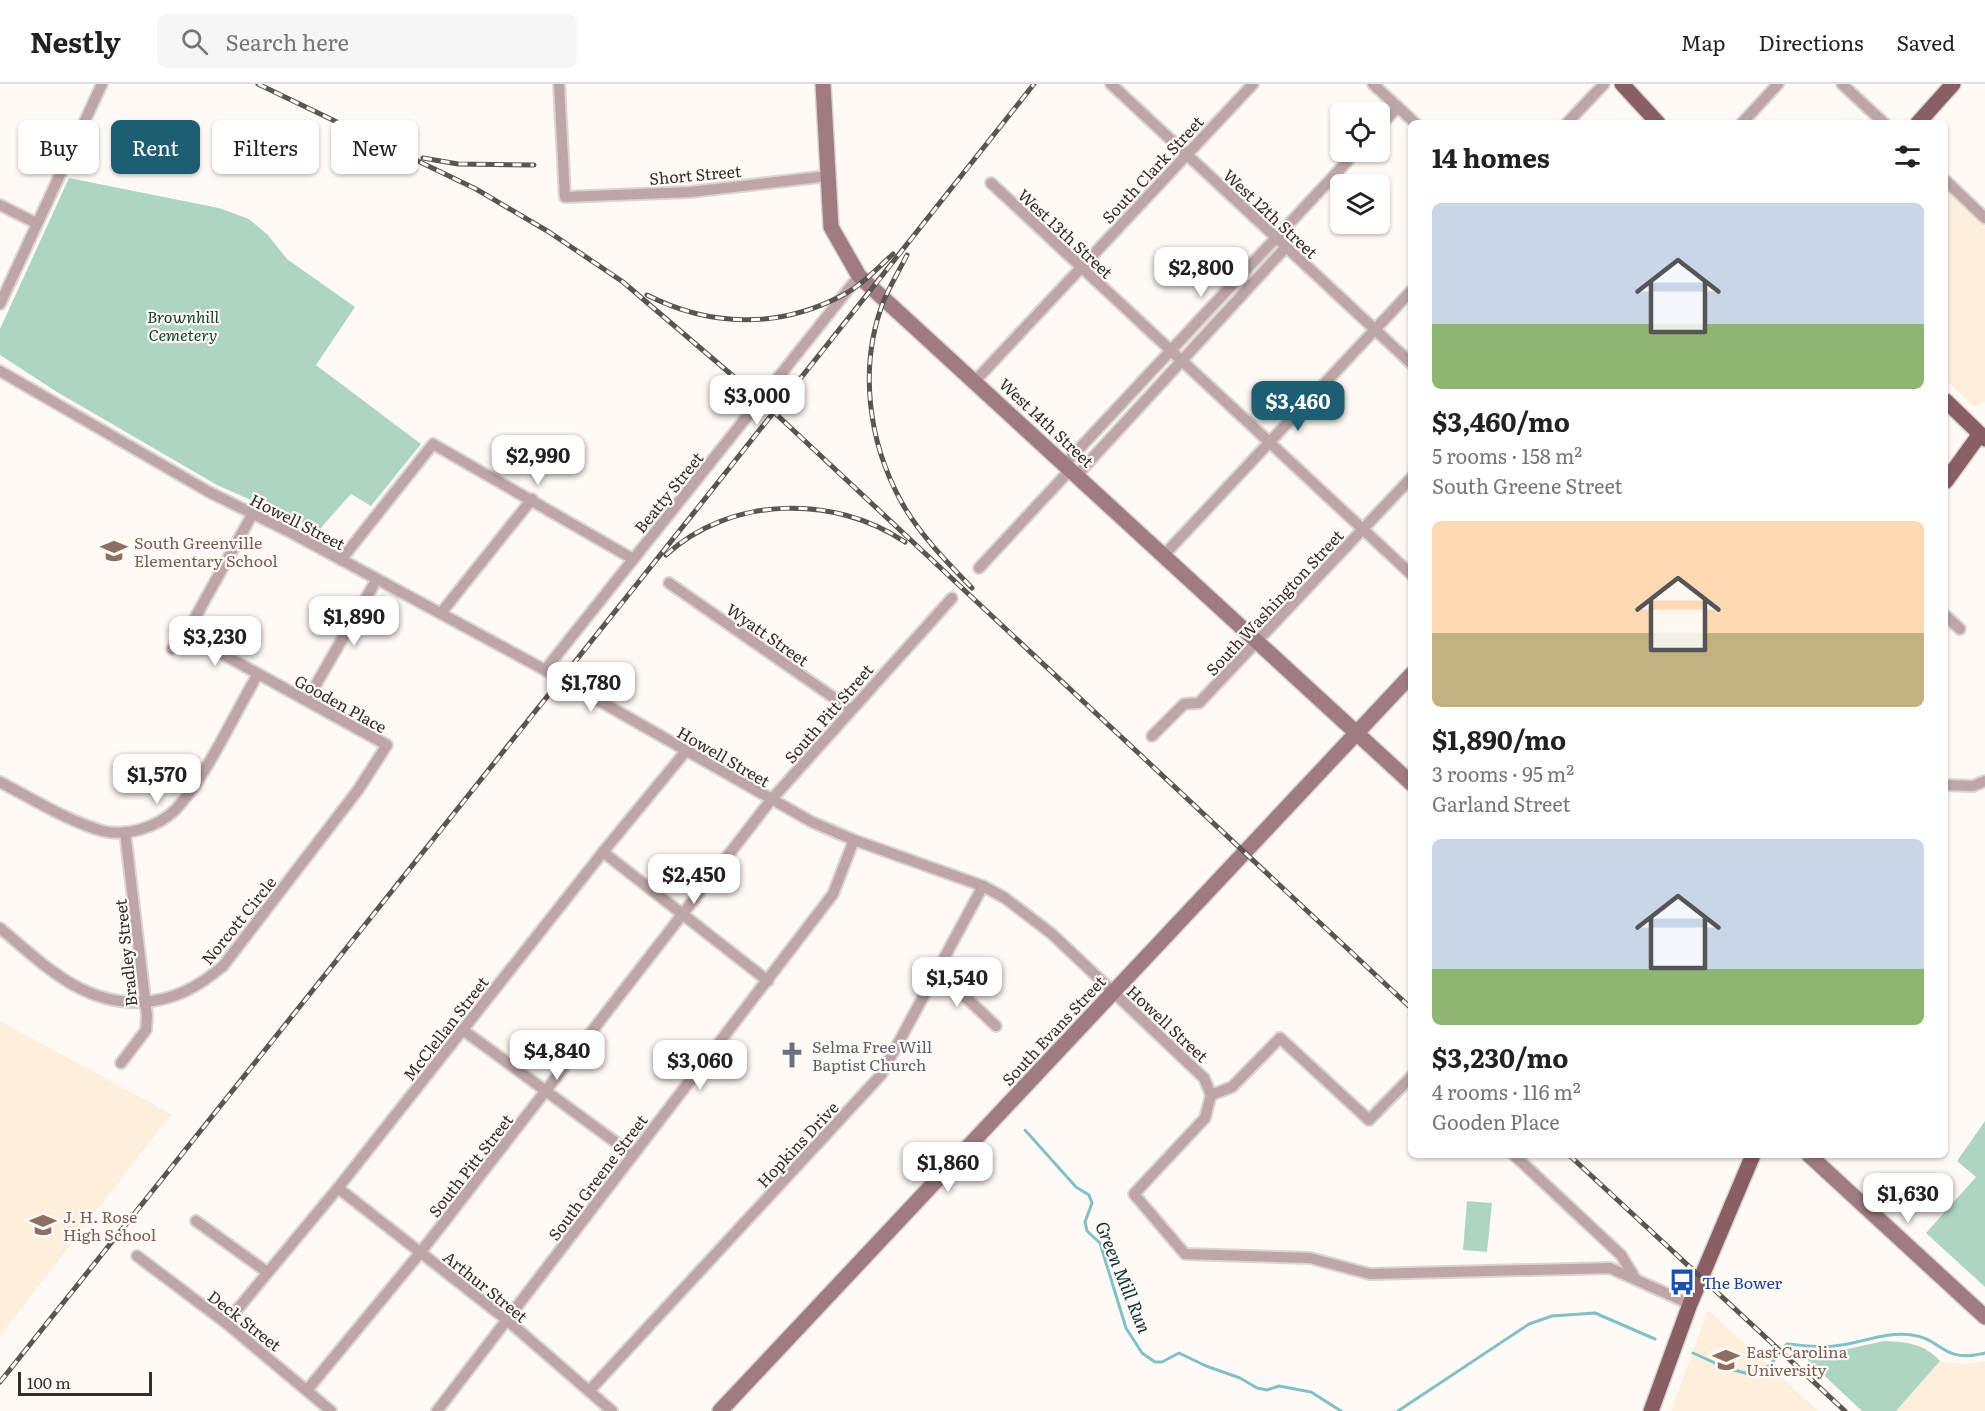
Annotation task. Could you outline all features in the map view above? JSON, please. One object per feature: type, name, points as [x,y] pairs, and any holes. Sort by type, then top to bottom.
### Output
[{"type":"main road","points":[[1622,84],[1655,120]]},
{"type":"main road","points":[[1921,120],[1953,84]]},
{"type":"main road","points":[[1948,403],[1983,433],[1948,478]]},
{"type":"main road","points":[[1651,1411],[1690,1304],[1752,1158]]},
{"type":"street","points":[[0,304],[102,84]]},
{"type":"street","name":"Short Street","points":[[559,84],[565,197],[690,192],[828,176]]},
{"type":"street","name":"West 14th Street","points":[[823,84],[831,227],[859,276],[976,380],[1408,780]]},
{"type":"street","name":"West 12th Street","points":[[1110,84],[1408,360]]},
{"type":"street","name":"South Clark Street","points":[[976,380],[1252,84]]},
{"type":"street","points":[[1373,84],[1412,120]]},
{"type":"street","points":[[1570,120],[1604,84]]},
{"type":"street","points":[[1745,120],[1778,84]]},
{"type":"street","points":[[1842,84],[1881,120]]},
{"type":"street","points":[[1390,115],[1398,107]]},
{"type":"street","points":[[1071,469],[1170,351],[1347,162]]},
{"type":"street","name":"West 13th Street","points":[[991,183],[1408,571]]},
{"type":"street","points":[[1948,183],[1985,218]]},
{"type":"street","points":[[0,204],[36,223]]},
{"type":"street","points":[[979,568],[1071,469],[1182,361],[1286,247]]},
{"type":"street","name":"Beatty Street","points":[[545,670],[859,276]]},
{"type":"street","points":[[1164,555],[1408,294]]},
{"type":"street","name":"Howell Street","points":[[0,371],[252,515],[377,579],[545,670],[771,800],[854,840],[983,886],[1026,913],[1113,991],[1204,1078],[1211,1095]]},
{"type":"street","points":[[341,560],[434,444],[633,559]]},
{"type":"street","name":"South Washington Street","points":[[1152,736],[1184,704],[1199,704],[1408,481]]},
{"type":"street","points":[[441,613],[532,499]]},
{"type":"street","points":[[172,649],[186,634],[252,515]]},
{"type":"street","points":[[307,700],[377,579]]},
{"type":"street","name":"Wyatt Street","points":[[669,584],[850,709]]},
{"type":"street","name":"South Pitt Street","points":[[308,1389],[420,1253],[771,800],[850,709],[952,598]]},
{"type":"street","points":[[1948,618],[1960,629]]},
{"type":"street","name":"Gooden Place","points":[[186,634],[387,745]]},
{"type":"street","points":[[0,782],[75,821],[106,831],[125,832],[150,825],[173,812],[190,793],[258,674]]},
{"type":"street","name":"South Evans Street","points":[[720,1411],[1408,678]]},
{"type":"street","name":"Norcott Circle","points":[[0,928],[60,977],[84,992],[123,1003],[146,1002],[180,996],[203,983],[223,966],[358,790],[387,745]]},
{"type":"street","name":"McClellan Street","points":[[226,1323],[338,1188],[603,852],[686,751]]},
{"type":"street","points":[[1948,785],[1973,786],[1985,781]]},
{"type":"street","name":"Bradley Street","points":[[121,1064],[146,1030],[146,1002],[125,832]]},
{"type":"street","name":"South Greene Street","points":[[437,1411],[833,894],[854,840]]},
{"type":"street","points":[[603,852],[768,981]]},
{"type":"street","name":"Hopkins Drive","points":[[589,1391],[881,1075],[983,886]]},
{"type":"street","points":[[937,970],[996,1026]]},
{"type":"street","points":[[463,1030],[633,1155]]},
{"type":"street","points":[[1408,1080],[1369,1120],[1280,1038],[1232,1087],[1211,1095],[1204,1118],[1134,1194],[1185,1254],[1310,1258],[1370,1274],[1610,1268],[1690,1304]]},
{"type":"street","points":[[1517,1158],[1614,1248],[1636,1279]]},
{"type":"street","points":[[1812,1158],[1985,1317]]},
{"type":"street","name":"Arthur Street","points":[[338,1188],[507,1320],[612,1411]]},
{"type":"street","points":[[196,1221],[267,1272]]},
{"type":"street","points":[[1610,1268],[1614,1248]]},
{"type":"street","name":"Deck Street","points":[[137,1256],[226,1323],[308,1389],[331,1411]]},
{"type":"shaded area","points":[[1948,191],[1985,226],[1985,402],[1973,406],[1948,382]]},
{"type":"shaded area","name":"J. H. Rose High School","points":[[0,1021],[171,1114],[0,1336]]},
{"type":"shaded area","name":"East Carolina University","points":[[1708,1310],[1818,1411],[1671,1411]]},
{"type":"shaded area","points":[[1940,1361],[1965,1364],[1985,1361],[1985,1411],[1896,1411]]},
{"type":"green space","name":"Brownhill Cemetery","points":[[69,178],[219,208],[249,219],[268,235],[287,259],[355,307],[316,365],[421,444],[371,506],[351,494],[319,530],[217,485],[57,392],[0,355],[0,329]]},
{"type":"green space","points":[[1985,1121],[1985,1287],[1926,1233],[1976,1177],[1957,1161]]},
{"type":"green space","points":[[1467,1201],[1492,1203],[1487,1252],[1463,1250]]},
{"type":"green space","points":[[1884,1341],[1921,1347],[1940,1361],[1896,1411],[1862,1411],[1799,1352],[1829,1353]]},
{"type":"waterway","name":"Green Mill Run","points":[[1025,1130],[1076,1187],[1089,1195],[1092,1203],[1085,1222],[1087,1231],[1100,1243],[1126,1328],[1142,1353],[1155,1362],[1162,1362],[1179,1353],[1240,1378],[1257,1388],[1267,1390],[1279,1386],[1311,1392],[1341,1411]]},
{"type":"waterway","name":"Green Mill Run","points":[[1398,1411],[1529,1324],[1552,1316],[1595,1313],[1655,1339]]},
{"type":"waterway","name":"Green Mill Run","points":[[1693,1353],[1726,1368],[1753,1375],[1770,1365],[1787,1344],[1828,1347],[1902,1334],[1922,1337],[1951,1353],[1971,1356],[1985,1353]]},
{"type":"railway","points":[[258,84],[476,189],[549,232],[623,282],[760,399],[1408,1005]]},
{"type":"railway","points":[[0,1382],[1034,84]]},
{"type":"railway","points":[[423,158],[458,164],[534,165]]},
{"type":"railway","points":[[647,295],[671,306],[720,318],[745,320],[794,314],[819,306],[850,291],[893,254]]},
{"type":"railway","points":[[907,255],[884,300],[871,351],[870,403],[875,429],[890,479],[909,515],[934,548],[972,588]]},
{"type":"railway","points":[[666,555],[692,536],[720,521],[751,512],[783,508],[815,509],[847,515],[877,526],[905,542]]},
{"type":"railway","points":[[1572,1158],[1845,1411]]},
{"type":"place","name":"South Greenville Elementary School","points":[[114,551]]},
{"type":"place","name":"Selma Free Will Baptist Church","points":[[792,1055]]},
{"type":"place","name":"J. H. Rose High School","points":[[43,1225]]},
{"type":"place","name":"The Bower","points":[[1682,1282]]},
{"type":"place","name":"East Carolina University","points":[[1726,1360]]}]
